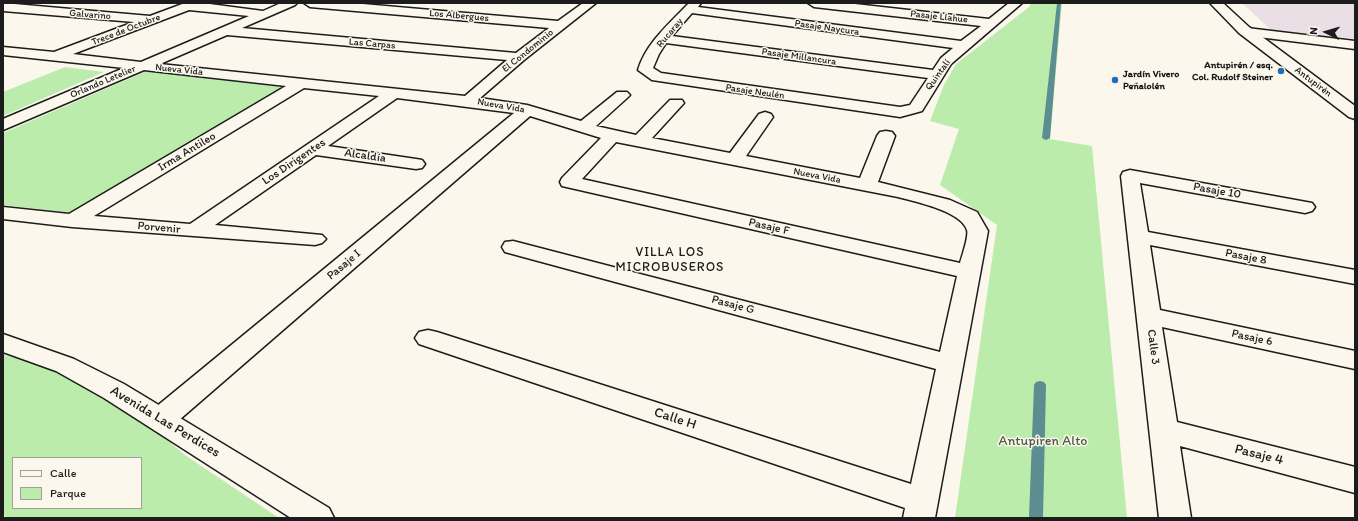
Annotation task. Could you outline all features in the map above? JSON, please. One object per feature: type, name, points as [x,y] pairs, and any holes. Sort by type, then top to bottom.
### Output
[{"type":"street","name":"Orlando Letelier","points":[[3,125],[291,3]]},
{"type":"street","name":"Los Albergues","points":[[310,3],[561,25]]},
{"type":"street","name":"El Condominio","points":[[468,101],[519,57],[590,3]]},
{"type":"street","name":"Pasaje Llahue","points":[[814,3],[992,23]]},
{"type":"street","name":"Quintalí","points":[[873,109],[900,112],[916,108],[946,61],[1016,3]]},
{"type":"street","name":"Antupirén","points":[[1216,3],[1247,32],[1355,114]]},
{"type":"street","points":[[192,5],[263,14]]},
{"type":"street","name":"Trece de Octubre","points":[[56,56],[192,5]]},
{"type":"street","name":"Rucaray","points":[[646,64],[663,38],[692,6]]},
{"type":"street","name":"Pasaje Naycura","points":[[692,6],[965,46]]},
{"type":"street","name":"Galvarino","points":[[3,7],[152,20]]},
{"type":"street","name":"Las Carpas","points":[[225,30],[519,57]]},
{"type":"street","points":[[1247,32],[1355,45]]},
{"type":"street","name":"Pasaje Millancura","points":[[663,38],[936,75]]},
{"type":"street","name":"Nueva Vida","points":[[5,52],[56,56],[468,101],[527,110],[612,136],[639,142],[901,192],[943,204],[970,216],[978,231],[969,272]]},
{"type":"street","name":"Pasaje Neulén","points":[[646,64],[646,70],[657,77],[873,109]]},
{"type":"street","name":"Irma Antileo","points":[[72,221],[302,83]]},
{"type":"street","name":"Los Dirigentes","points":[[193,231],[394,93]]},
{"type":"street","points":[[584,127],[622,95]]},
{"type":"street","points":[[639,142],[676,103]]},
{"type":"street","name":"Pasaje I","points":[[160,418],[527,110]]},
{"type":"street","points":[[734,160],[765,117]]},
{"type":"street","name":"Pasaje F","points":[[612,136],[569,182],[969,272]]},
{"type":"street","points":[[867,186],[886,136]]},
{"type":"street","name":"Alcaldía","points":[[314,149],[416,164]]},
{"type":"street","name":"Pasaje 10","points":[[1130,176],[1305,207]]},
{"type":"street","name":"Calle 3","points":[[1130,176],[1175,518]]},
{"type":"street","name":"Porvenir","points":[[3,213],[72,221],[315,239]]},
{"type":"street","name":"Pasaje 8","points":[[1138,236],[1355,277]]},
{"type":"street","name":"Pasaje G","points":[[513,247],[952,364]]},
{"type":"street","points":[[921,510],[952,364],[969,272]]},
{"type":"street","name":"Pasaje 6","points":[[1148,316],[1355,360]]},
{"type":"street","name":"Calle H","points":[[428,338],[921,510]]},
{"type":"street","name":"Avenida Las Perdices","points":[[3,343],[65,365],[160,418],[318,518]]},
{"type":"street","name":"Pasaje 4","points":[[1163,430],[1355,480]]},
{"type":"shaded area","points":[[1242,3],[1355,3],[1355,39],[1271,30]]},
{"type":"green space","name":"Antupiren Alto","points":[[1031,3],[1062,3],[1050,139],[1092,146],[1127,518],[955,518],[997,225],[940,185],[959,129],[930,121],[944,85],[956,64],[1029,7]]},
{"type":"green space","points":[[65,67],[104,72],[3,116],[3,92]]},
{"type":"green space","points":[[147,71],[289,88],[72,213],[3,205],[3,133]]},
{"type":"green space","points":[[3,355],[58,366],[111,393],[185,455],[279,518],[8,518],[3,515]]},
{"type":"waterway","points":[[1046,138],[1059,3]]},
{"type":"waterway","points":[[1036,518],[1040,385]]},
{"type":"place","name":"Antupirén / esq. Col. Rudolf Steiner","points":[[1281,71]]},
{"type":"place","name":"Jardín Vivero Peñalolén","points":[[1115,80]]},
{"type":"district","name":"VILLA LOS MICROBUSEROS","points":[[670,260]]}]
